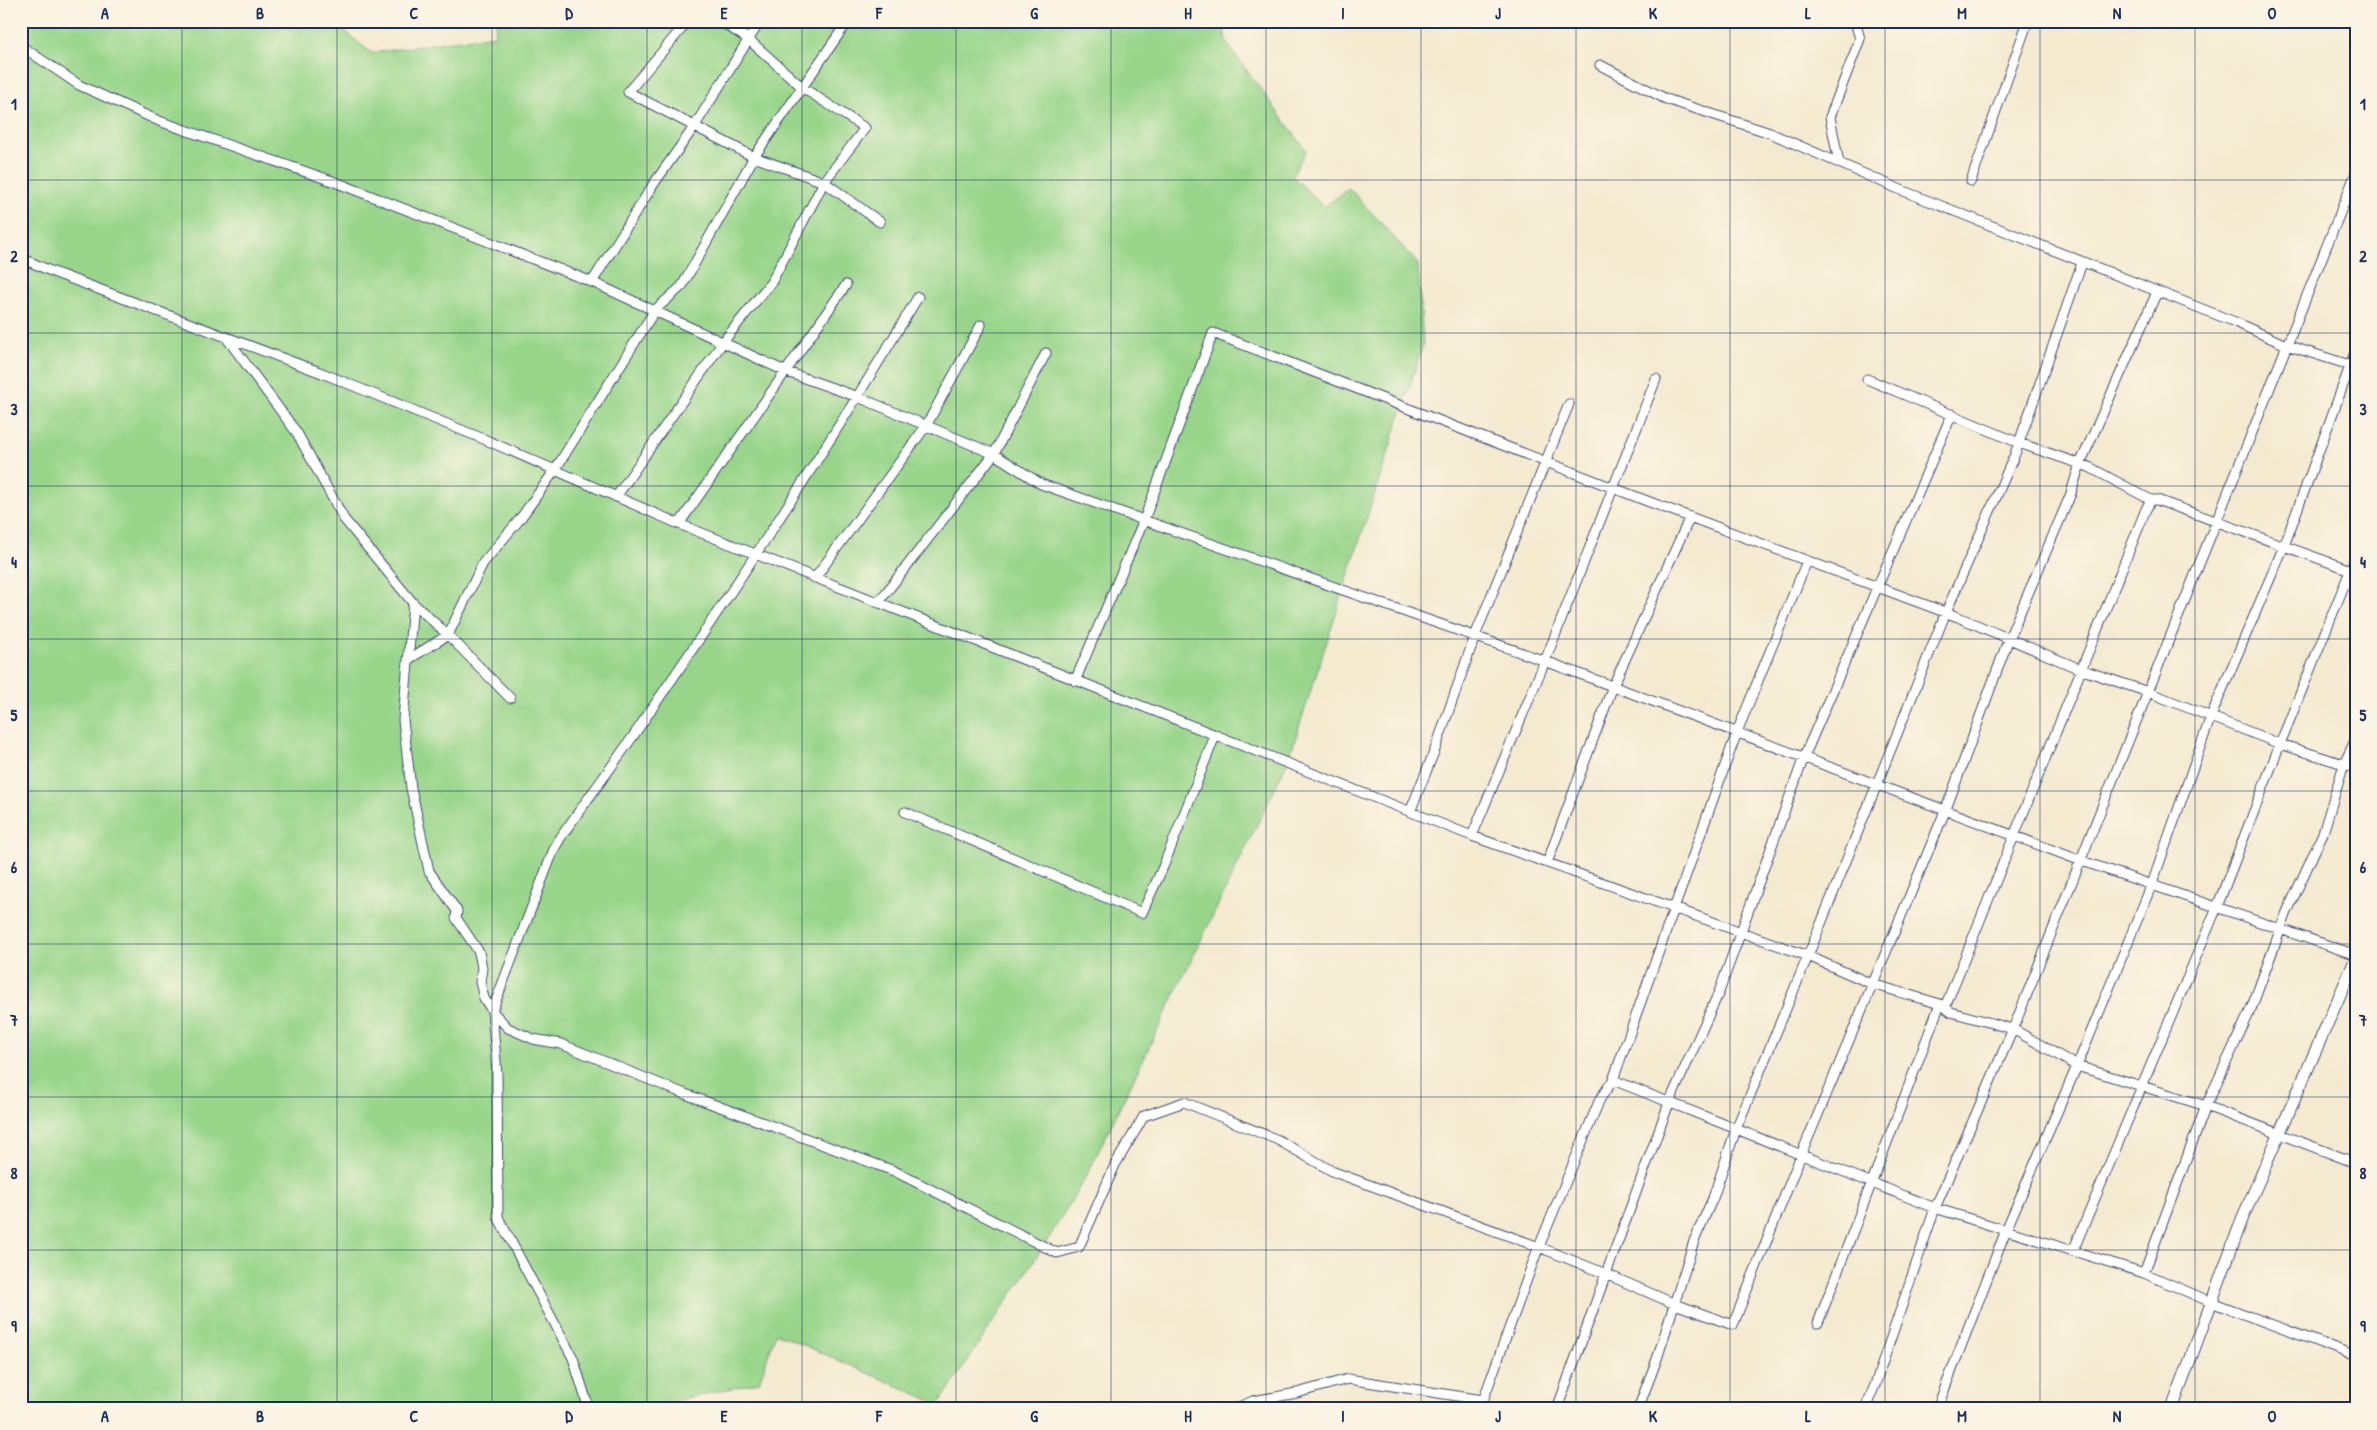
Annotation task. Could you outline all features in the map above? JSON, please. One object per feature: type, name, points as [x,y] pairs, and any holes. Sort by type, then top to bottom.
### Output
[{"type":"street","points":[[688,21],[628,92],[754,157],[824,182],[880,222]]},
{"type":"street","points":[[616,496],[723,342],[772,281],[824,182],[865,128],[803,88],[748,39],[720,21]]},
{"type":"street","points":[[592,282],[653,185],[694,127],[760,21]]},
{"type":"street","points":[[409,659],[448,635],[483,563],[520,519],[555,470],[655,310],[682,286],[754,157],[848,21]]},
{"type":"street","points":[[1839,163],[1830,117],[1860,38],[1855,21]]},
{"type":"street","points":[[1971,181],[2028,21]]},
{"type":"street","points":[[21,46],[79,85],[159,121],[335,182],[592,282],[787,372],[858,397],[994,454],[1040,484],[1545,661],[2079,860],[2356,956],[2243,1217],[2172,1409]]},
{"type":"street","points":[[1600,65],[1666,99],[1770,133],[1901,190],[2235,322],[2286,345],[2353,365]]},
{"type":"street","points":[[1865,1409],[1875,1385],[1935,1208],[2013,1029],[2079,860],[2356,174]]},
{"type":"street","points":[[21,258],[53,272],[331,377],[679,524],[1472,836],[1808,956],[1872,984],[1942,1006],[1950,1012],[2013,1029],[2077,1066],[2206,1106],[2355,1160]]},
{"type":"street","points":[[1638,1409],[1675,1304],[1694,1241],[1713,1198],[1736,1129],[1878,784],[1946,612],[2019,443],[2082,263]]},
{"type":"street","points":[[679,524],[846,285]]},
{"type":"street","points":[[413,603],[403,720],[411,788],[429,871],[457,911],[456,918],[479,952],[482,968],[480,982],[484,998],[492,1011],[508,1028],[534,1039],[560,1044],[685,1094],[894,1171],[1057,1253],[1079,1248],[1115,1164],[1144,1116],[1184,1102],[1278,1140],[1334,1172],[1539,1247],[1675,1304],[1733,1324],[1801,1155],[1946,810],[2008,638],[2070,496],[2080,464],[2157,292]]},
{"type":"street","points":[[589,1409],[573,1358],[498,1216],[498,1074],[492,1011],[554,849],[561,837],[640,727],[755,554],[858,397],[918,297]]},
{"type":"street","points":[[814,578],[926,426],[981,325]]},
{"type":"street","points":[[1074,680],[1144,520],[1213,333],[1690,517],[1946,612],[2080,669],[2148,692],[2280,744],[2356,768]]},
{"type":"street","points":[[226,337],[297,433],[344,519],[413,603],[448,635],[510,698]]},
{"type":"street","points":[[1940,1408],[2006,1230],[2077,1066],[2152,884],[2211,716],[2284,546],[2353,365],[2356,350]]},
{"type":"street","points":[[878,603],[994,454],[1046,353]]},
{"type":"street","points":[[1472,836],[1545,661],[1656,379]]},
{"type":"street","points":[[1867,379],[2019,443],[2080,464],[2151,500],[2157,500],[2216,520],[2353,571]]},
{"type":"street","points":[[1410,812],[1436,747],[1474,636],[1569,404]]},
{"type":"street","points":[[1557,1409],[1669,1103],[1719,992],[1739,932],[1804,757],[1952,414]]},
{"type":"street","points":[[1818,1323],[1870,1182],[2015,835],[2080,669],[2151,500]]},
{"type":"street","points":[[1547,863],[1613,686],[1690,517]]},
{"type":"street","points":[[2074,1251],[2217,907],[2280,744],[2353,571],[2356,556]]},
{"type":"street","points":[[1234,1409],[1253,1401],[1297,1393],[1348,1379],[1482,1404],[1539,1247],[1600,1099],[1613,1080],[1738,732],[1806,561]]},
{"type":"street","points":[[905,812],[1142,913],[1216,736]]},
{"type":"street","points":[[2144,1273],[2206,1106],[2251,1009],[2281,930],[2323,833],[2344,764],[2356,739]]},
{"type":"street","points":[[1613,1080],[1935,1208],[2144,1273],[2212,1302],[2356,1356]]},
{"type":"green space","points":[[21,21],[333,21],[371,53],[494,35],[497,21],[1222,21],[1227,44],[1306,150],[1292,176],[1324,207],[1349,188],[1418,264],[1423,345],[1288,761],[1087,1175],[1047,1241],[939,1404],[776,1333],[759,1382],[638,1409],[21,1409]]}]
